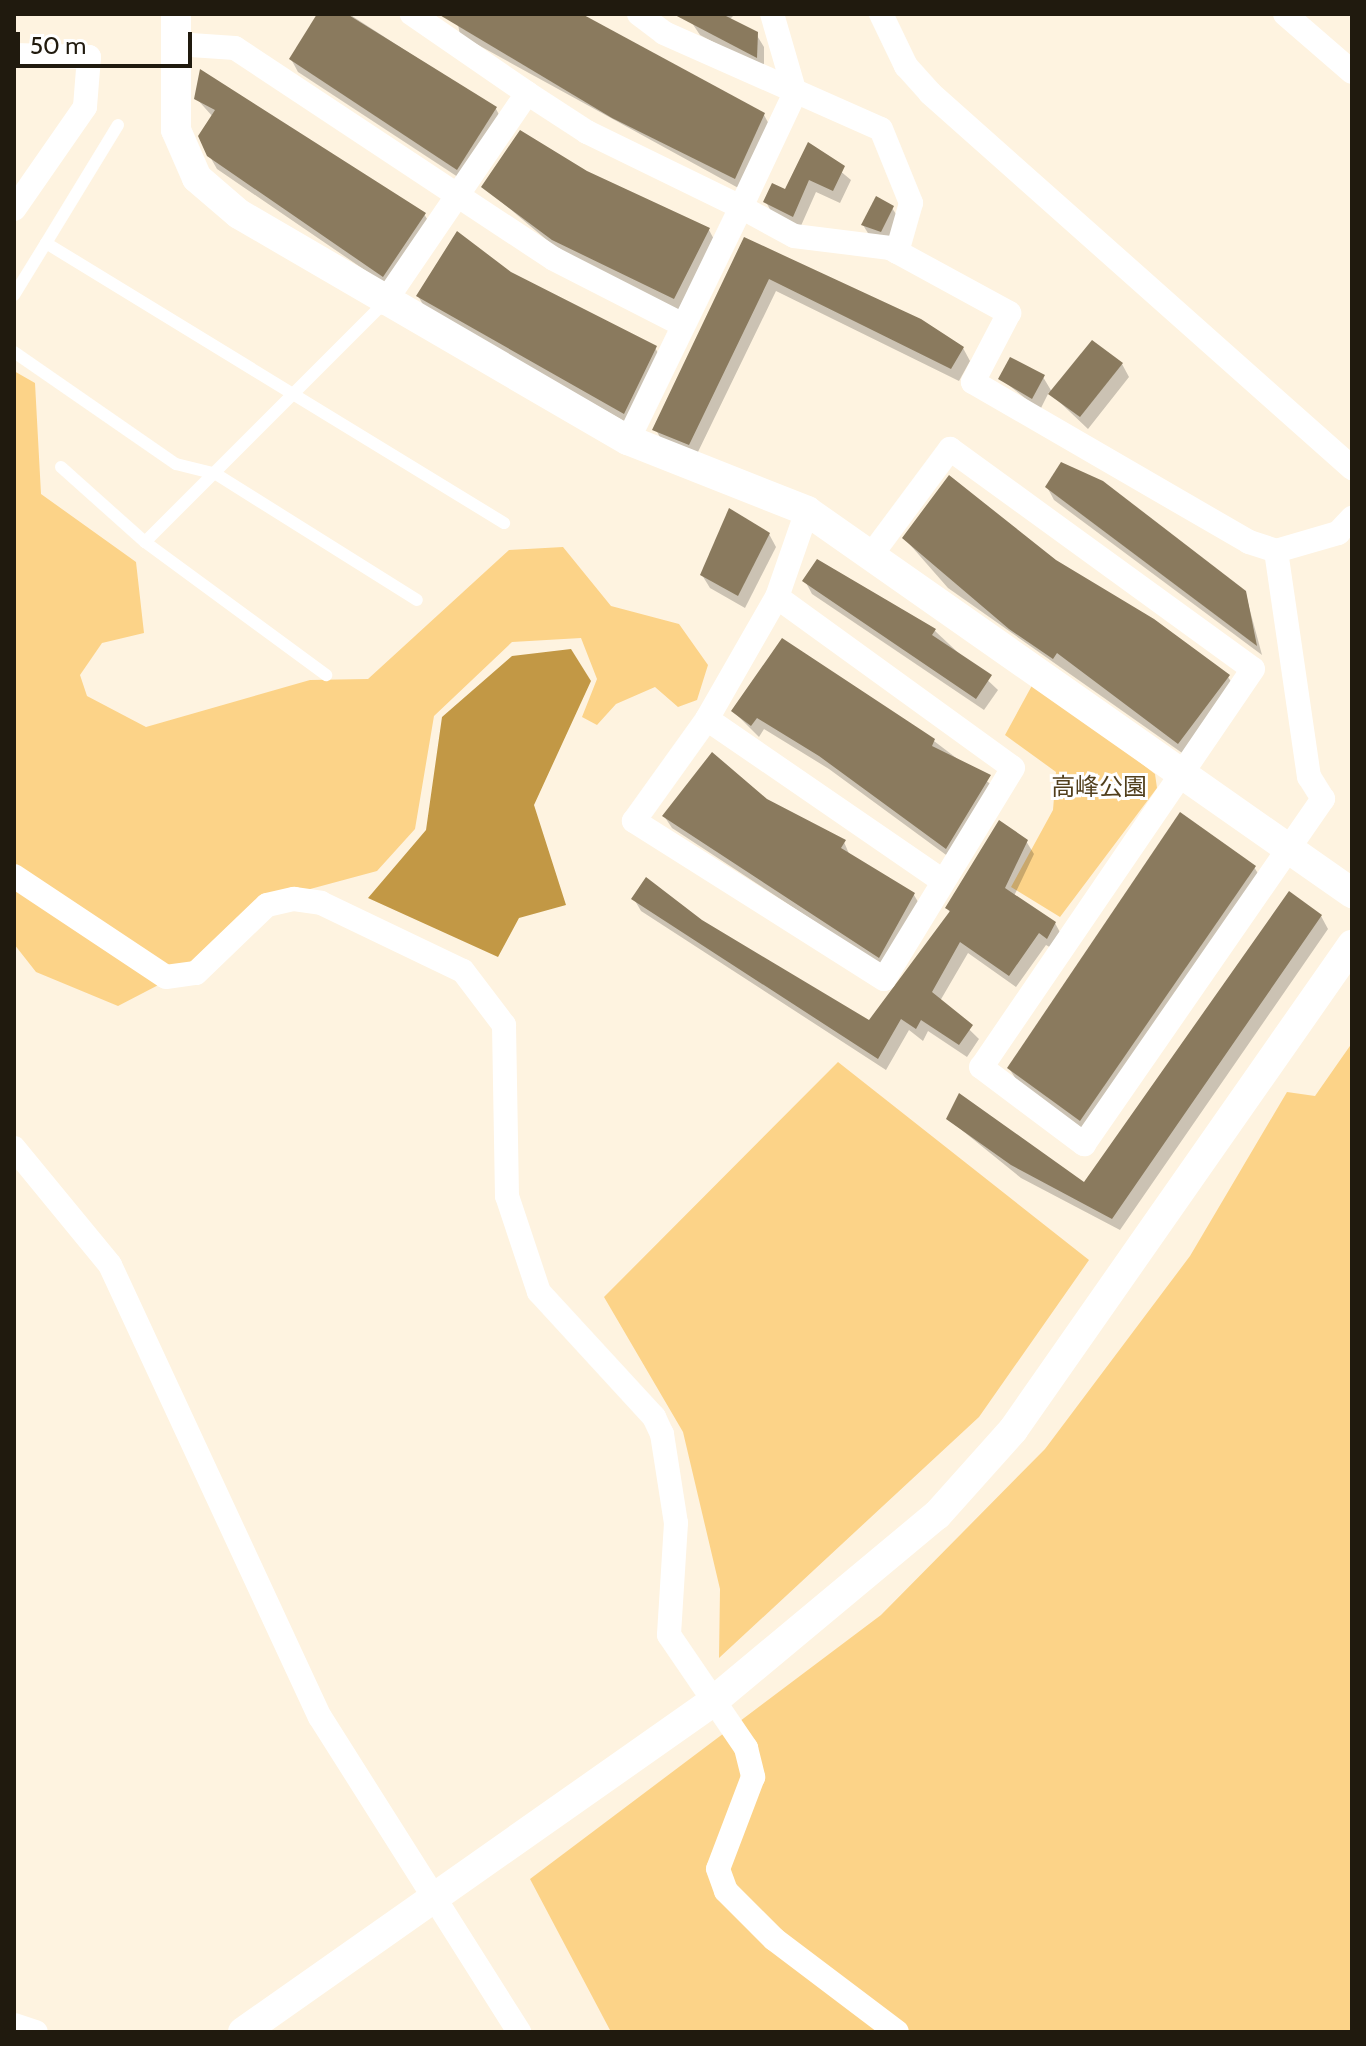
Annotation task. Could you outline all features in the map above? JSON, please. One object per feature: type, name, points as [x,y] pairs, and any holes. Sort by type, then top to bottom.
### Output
[{"type":"street","points":[[176,14],[176,130],[197,178],[239,214],[384,303],[628,440],[807,511],[1185,770],[1352,893]]},
{"type":"street","points":[[639,14],[795,93],[881,129],[911,203],[897,252]]},
{"type":"street","points":[[628,440],[795,93],[772,14]]},
{"type":"street","points":[[881,14],[906,66],[930,93],[1352,468]]},
{"type":"street","points":[[1285,14],[1352,72]]},
{"type":"street","points":[[423,17],[527,93],[587,132],[794,236],[897,252],[1009,313],[973,382],[1168,499],[1276,551],[1338,533],[1352,518]]},
{"type":"street","points":[[176,44],[235,48],[455,197],[683,325]]},
{"type":"street","points":[[14,55],[89,57],[85,107],[26,175],[14,209]]},
{"type":"street","points":[[384,303],[527,93]]},
{"type":"street","points":[[872,554],[950,449],[1253,669],[981,1067],[1084,1144],[1323,799],[1309,777],[1276,551]]},
{"type":"street","points":[[777,597],[1013,768],[884,979],[634,821],[707,719],[777,597],[807,511]]},
{"type":"street","points":[[707,719],[943,881]]},
{"type":"street","points":[[14,876],[166,977],[196,973],[267,905],[294,899],[321,903],[463,971],[504,1025],[507,1196],[539,1292],[654,1417],[662,1434],[676,1523],[669,1635],[711,1703],[746,1748],[753,1777],[718,1869],[726,1891],[774,1939],[897,2032]]},
{"type":"street","points":[[243,2032],[433,1895],[711,1703],[937,1515],[1013,1430],[1352,945]]},
{"type":"street","points":[[14,1148],[110,1265],[320,1717],[519,2032]]},
{"type":"street","points":[[14,2025],[36,2032]]},
{"type":"lane","points":[[14,295],[118,125]]},
{"type":"lane","points":[[46,243],[293,400],[337,416],[504,523]]},
{"type":"lane","points":[[145,542],[293,400],[384,303]]},
{"type":"lane","points":[[14,352],[176,464],[216,474],[417,600]]},
{"type":"lane","points":[[61,467],[145,542],[326,675]]},
{"type":"green space","points":[[14,371],[35,383],[41,494],[136,562],[144,633],[102,643],[80,675],[87,696],[146,727],[310,680],[368,679],[509,550],[563,547],[611,606],[679,624],[708,665],[697,700],[678,707],[655,687],[616,704],[597,725],[582,717],[597,679],[581,638],[512,642],[434,716],[415,829],[377,871],[262,902],[193,967],[118,1006],[36,972],[14,944]]},
{"type":"green space","name":"高峰公園","points":[[1035,680],[1155,774],[1157,788],[1060,917],[1011,887],[1053,810],[1056,772],[1005,735]]},
{"type":"green space","points":[[1352,1043],[1352,2032],[611,2032],[530,1879],[881,1615],[1045,1449],[1190,1256],[1287,1092],[1315,1096]]},
{"type":"green space","points":[[838,1062],[1089,1260],[979,1417],[719,1658],[720,1589],[683,1432],[604,1297]]},
{"type":"shaded area","points":[[571,649],[591,681],[534,805],[566,905],[519,918],[498,957],[368,898],[426,830],[442,717],[512,656]]},
{"type":"building","points":[[317,14],[347,14],[497,107],[457,170],[289,59]]},
{"type":"building","points":[[438,14],[582,14],[765,113],[735,179],[612,118]]},
{"type":"building","points":[[673,14],[722,14],[758,32],[757,58]]},
{"type":"building","points":[[200,69],[426,213],[383,277],[207,156],[198,136],[215,110],[194,99]]},
{"type":"building","points":[[520,130],[587,171],[710,228],[674,299],[552,240],[481,187]]},
{"type":"building","points":[[808,142],[845,166],[833,191],[809,180],[793,217],[763,202],[772,183],[785,189]]},
{"type":"building","points":[[876,196],[894,206],[881,232],[861,225]]},
{"type":"building","points":[[457,231],[511,272],[657,346],[624,414],[416,296]]},
{"type":"building","points":[[744,237],[921,319],[964,347],[951,369],[769,279],[689,445],[652,430]]},
{"type":"building","points":[[1092,340],[1123,363],[1080,417],[1048,394]]},
{"type":"building","points":[[1010,357],[1045,375],[1032,399],[998,379]]},
{"type":"building","points":[[1061,462],[1103,481],[1246,591],[1257,646],[1045,487]]},
{"type":"building","points":[[949,475],[1056,560],[1154,619],[1230,675],[1178,744],[1057,653],[1053,659],[1009,629],[902,538]]},
{"type":"building","points":[[729,508],[770,533],[738,596],[700,575]]},
{"type":"building","points":[[817,559],[936,629],[932,635],[992,675],[976,699],[802,581]]},
{"type":"building","points":[[782,638],[935,739],[932,746],[991,775],[946,849],[819,756],[757,718],[751,726],[731,711]]},
{"type":"building","points":[[712,752],[767,799],[846,840],[841,848],[915,893],[879,958],[662,816]]},
{"type":"building","points":[[1180,812],[1256,866],[1080,1121],[1007,1068]]},
{"type":"building","points":[[999,820],[1028,840],[1005,888],[1056,922],[1047,939],[1039,933],[1009,976],[960,942],[932,992],[973,1025],[959,1045],[921,1020],[916,1029],[901,1019],[878,1059],[631,899],[646,877],[702,920],[869,1020],[950,911],[945,908]]},
{"type":"building","points":[[1289,891],[1322,915],[1112,1219],[1011,1165],[946,1119],[959,1093],[1084,1182]]}]
